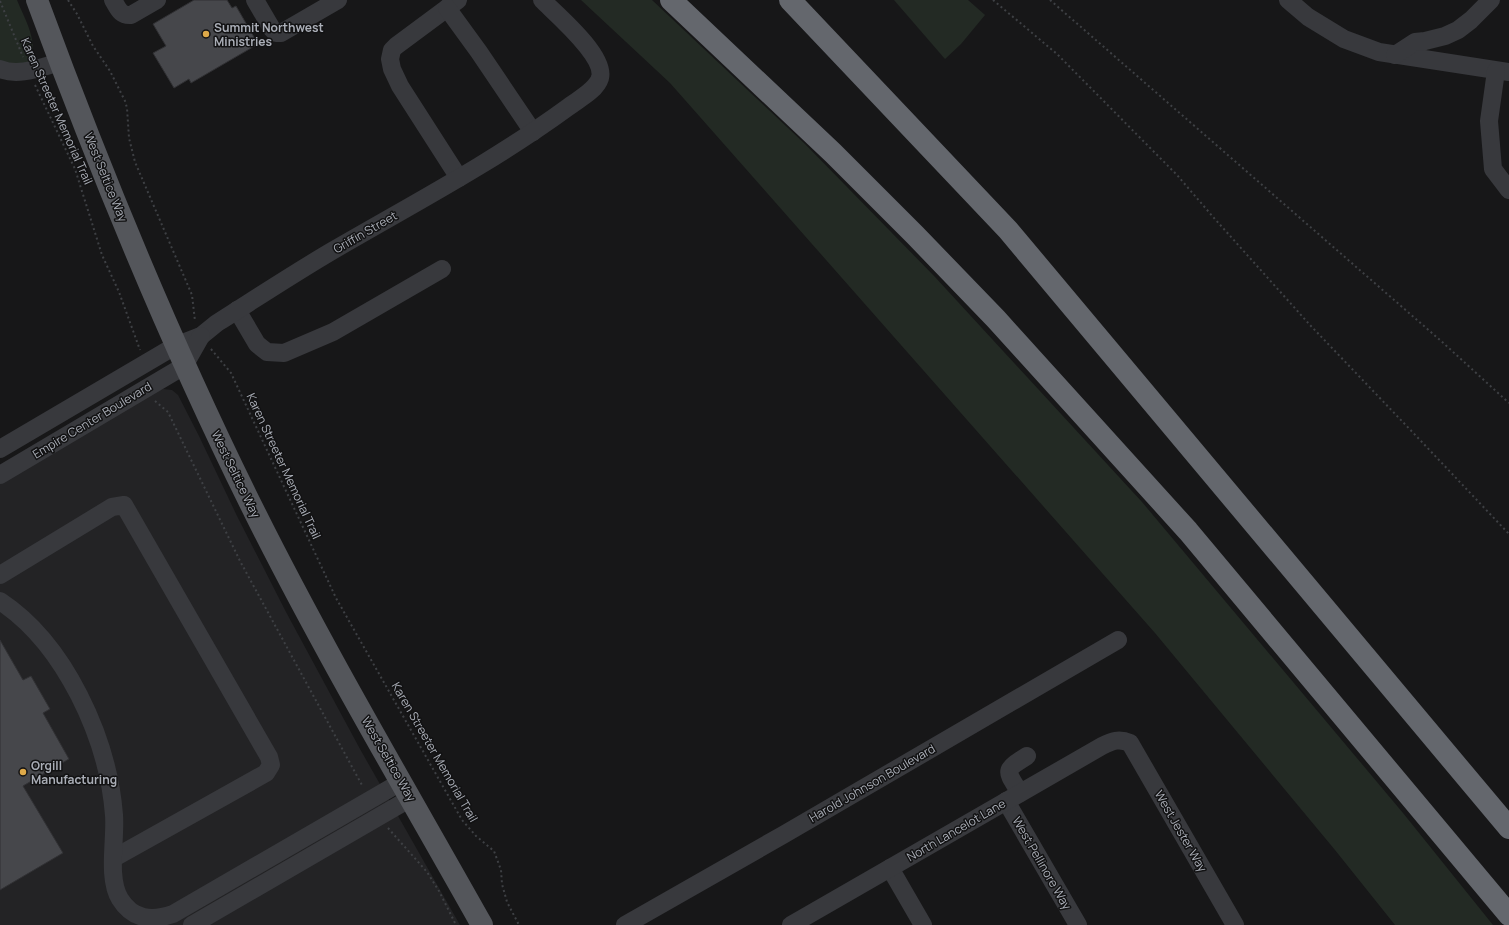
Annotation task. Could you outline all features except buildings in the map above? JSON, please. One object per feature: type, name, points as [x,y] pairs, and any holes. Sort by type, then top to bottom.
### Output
[{"type":"highway","points":[[672,0],[838,158],[996,319],[1188,531],[1509,915]]},
{"type":"highway","points":[[790,0],[1008,230],[1509,828]]},
{"type":"main road","name":"West Seltice Way","points":[[37,0],[138,259],[184,366],[254,511],[302,605],[482,925]]},
{"type":"street","points":[[113,0],[121,13],[131,15],[157,0]]},
{"type":"street","points":[[255,0],[272,29],[276,33],[281,33],[338,0]]},
{"type":"street","name":"Griffin Street","points":[[175,346],[201,336],[237,310],[331,252],[459,178],[533,132],[592,89],[600,77],[600,66],[582,38],[542,0]]},
{"type":"street","points":[[1288,0],[1308,17],[1344,39],[1380,52],[1503,72],[1489,121],[1494,168],[1509,190]]},
{"type":"street","points":[[1395,55],[1415,42],[1445,36],[1458,30],[1471,20],[1491,0]]},
{"type":"street","points":[[459,178],[400,86],[392,69],[390,58],[392,50],[396,46],[452,4],[479,52],[533,132]]},
{"type":"street","points":[[0,68],[6,71],[18,72],[60,62]]},
{"type":"street","points":[[237,310],[257,344],[267,352],[284,353],[333,332],[442,270]]},
{"type":"street","name":"Griffin Street","points":[[184,366],[192,355],[201,336]]},
{"type":"street","name":"Empire Center Boulevard","points":[[0,449],[175,346]]},
{"type":"street","name":"Empire Center Boulevard","points":[[0,475],[184,366]]},
{"type":"street","points":[[114,382],[125,401]]},
{"type":"street","points":[[0,575],[112,507],[124,505],[269,757],[271,765],[266,773],[114,858]]},
{"type":"street","points":[[0,601],[26,622],[46,644],[70,679],[82,700],[98,737],[109,779],[114,815],[113,876],[115,889],[120,900],[130,910],[139,916],[162,918],[182,910],[406,790]]},
{"type":"street","name":"Harold Johnson Boulevard","points":[[625,925],[1118,640]]},
{"type":"street","name":"North Lancelot Lane","points":[[791,925],[1102,746],[1111,742],[1124,740]]},
{"type":"street","name":"West Jester Way","points":[[1124,740],[1130,743],[1235,925]]},
{"type":"street","name":"West Pellinore Way","points":[[1026,756],[1011,766],[1009,771],[1013,797],[1078,925]]},
{"type":"street","points":[[182,910],[191,925],[406,790]]},
{"type":"street","points":[[890,868],[923,925]]},
{"type":"path","name":"Karen Streeter Memorial Trail","points":[[68,0],[77,14],[93,46],[113,75],[125,101],[127,108],[128,138],[135,162],[192,296],[194,320],[201,336],[204,342],[215,352],[230,374],[284,484],[336,598],[440,783],[468,828],[494,851],[501,870],[502,884],[507,902],[518,925]]},
{"type":"path","points":[[1050,0],[1467,364],[1509,403]]},
{"type":"path","name":"Karen Streeter Memorial Trail","points":[[0,1],[29,70],[75,169],[102,255],[119,292],[145,364]]},
{"type":"path","points":[[994,1],[1057,54],[1177,175],[1310,325],[1509,534]]},
{"type":"path","points":[[0,13],[5,14]]},
{"type":"path","points":[[142,391],[168,412],[240,561],[365,792]]},
{"type":"path","points":[[384,822],[427,872],[440,891],[456,925]]},
{"type":"shaded area","points":[[0,0],[17,0],[32,40],[32,56],[29,64],[0,63]]},
{"type":"shaded area","points":[[581,0],[652,0],[805,144],[935,277],[1142,502],[1403,813],[1493,925],[1395,925],[1335,850],[1155,633],[670,83]]},
{"type":"shaded area","points":[[894,0],[968,0],[985,15],[961,44],[945,59]]},
{"type":"shaded area","points":[[163,389],[172,390],[178,395],[286,612],[360,749],[460,925],[0,925],[0,483],[153,392]]},
{"type":"place","name":"Summit Northwest Ministries","points":[[206,34]]},
{"type":"place","name":"Orgill Manufacturing","points":[[23,772]]}]
